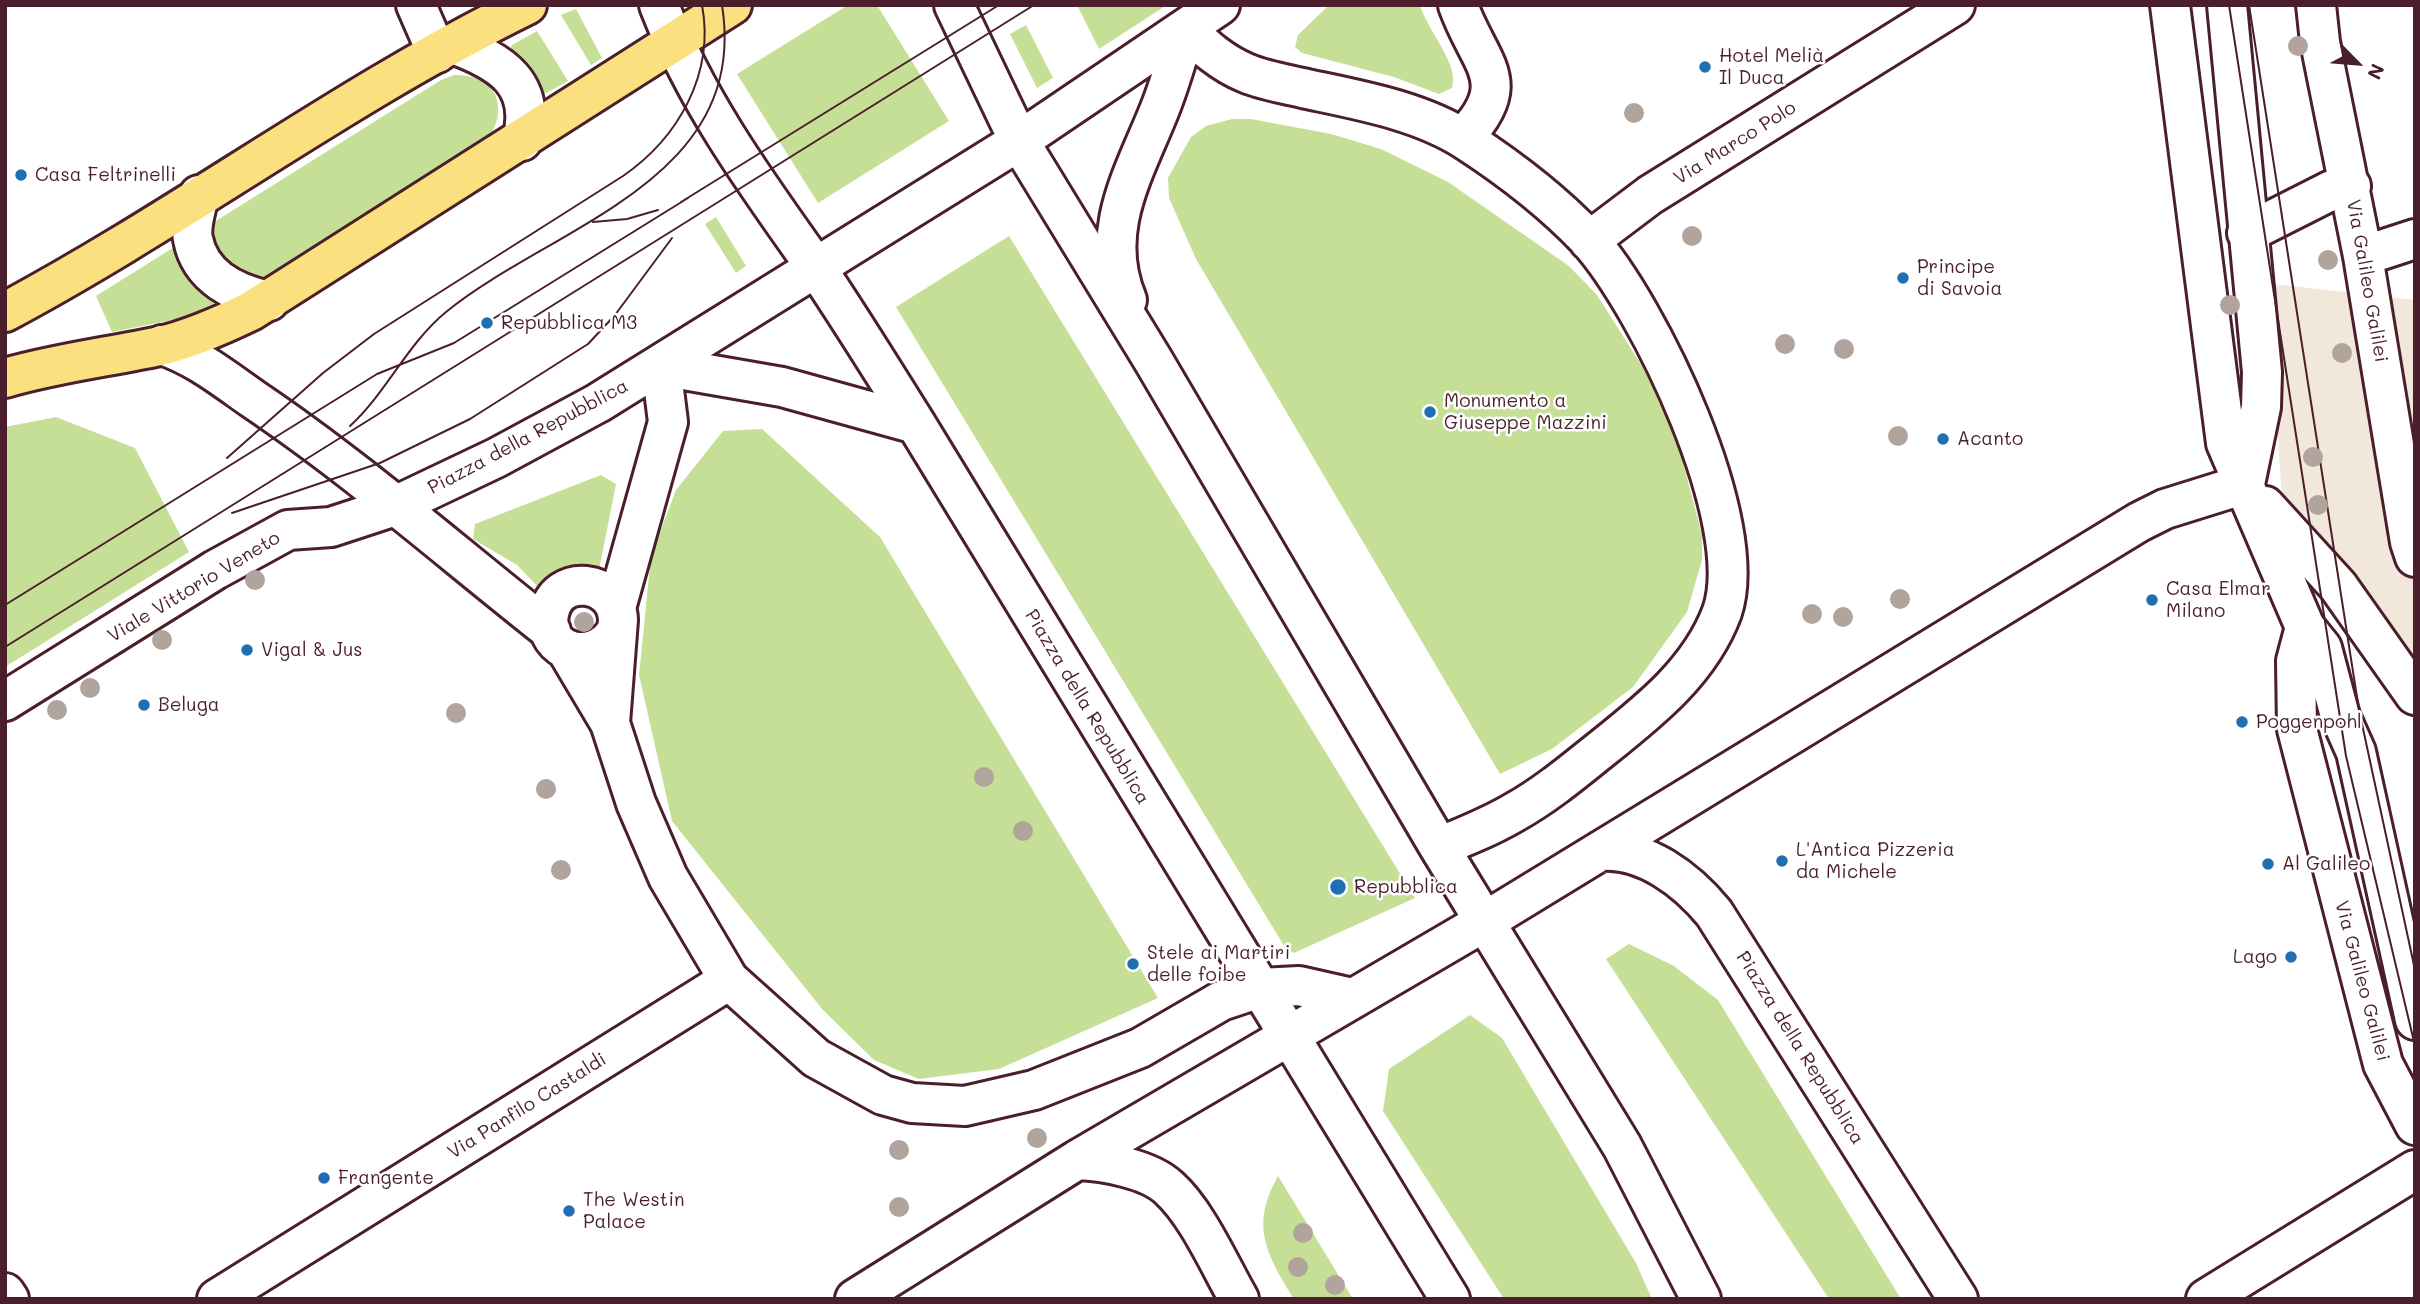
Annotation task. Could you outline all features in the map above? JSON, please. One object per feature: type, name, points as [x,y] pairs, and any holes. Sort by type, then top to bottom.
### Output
[{"type":"main road","points":[[5,312],[75,274],[199,195],[445,48],[527,5]]},
{"type":"main road","points":[[5,377],[68,362],[162,345],[215,328],[270,301],[522,141],[672,40],[732,5]]},
{"type":"street","points":[[416,5],[445,48],[490,61],[504,71],[523,92],[527,111],[522,141]]},
{"type":"street","name":"Piazza della Repubblica","points":[[659,5],[672,40],[695,86],[743,164],[816,268],[916,424],[1450,1299]]},
{"type":"street","points":[[954,5],[1019,141],[1153,360],[1439,847],[1635,1170],[1701,1299]]},
{"type":"street","name":"Piazza della Repubblica","points":[[395,506],[540,435],[661,366],[1019,141],[1220,5]]},
{"type":"street","points":[[1458,5],[1485,64],[1492,89],[1486,111],[1463,138]]},
{"type":"street","name":"Via Marco Polo","points":[[1589,241],[1650,195],[1955,5]]},
{"type":"street","points":[[2170,5],[2226,443],[2305,627],[2322,648],[2340,716],[2356,752],[2415,1020]]},
{"type":"street","points":[[2227,5],[2262,372],[2260,407],[2245,484]]},
{"type":"street","name":"Via Galileo Galilei","points":[[2316,5],[2320,42],[2351,186],[2410,542],[2415,557]]},
{"type":"street","points":[[1153,360],[1118,274],[1116,229],[1123,198],[1162,104],[1186,29],[1216,56],[1247,74],[1389,109],[1463,138],[1536,191],[1589,241],[1662,358],[1705,456],[1729,554],[1725,600],[1710,636],[1698,657],[1646,713],[1538,798],[1492,825],[1439,847]]},
{"type":"street","points":[[2247,233],[2332,190],[2351,186]]},
{"type":"street","points":[[199,195],[192,238],[207,270],[239,295],[270,301]]},
{"type":"street","points":[[2363,256],[2415,239]]},
{"type":"street","points":[[162,345],[189,355],[227,378],[355,472],[559,640],[590,653],[602,648],[615,620],[668,422],[661,366],[782,387],[916,424]]},
{"type":"street","points":[[855,1299],[1077,1160],[1484,922],[2152,515],[2245,484]]},
{"type":"street","points":[[2245,484],[2337,586],[2415,695]]},
{"type":"street","name":"Viale Vittorio Veneto","points":[[5,701],[215,570],[288,530],[331,527],[395,506]]},
{"type":"street","points":[[610,723],[615,620],[601,589],[589,585],[569,587],[553,602],[549,612],[559,640],[610,723],[636,803],[656,852],[729,980],[798,1045],[832,1068],[898,1100],[946,1106],[998,1100],[1071,1077],[1140,1048],[1221,1001],[1261,988],[1299,986],[1352,998]]},
{"type":"street","name":"Via Galileo Galilei","points":[[2305,627],[2296,661],[2297,729],[2383,1064],[2415,1125]]},
{"type":"street","name":"Piazza della Repubblica","points":[[1600,851],[1627,852],[1673,874],[1714,913],[1958,1299]]},
{"type":"street","name":"Via Panfilo Castaldi","points":[[217,1299],[729,980]]},
{"type":"street","points":[[1077,1160],[1118,1164],[1168,1186],[1196,1225],[1239,1299]]},
{"type":"street","points":[[2206,1299],[2415,1170]]},
{"type":"street","points":[[5,1293],[9,1299]]},
{"type":"shaded area","points":[[2255,282],[2415,300],[2415,683],[2283,514],[2278,437],[2267,389]]},
{"type":"green space","points":[[848,5],[877,5],[949,121],[818,203],[737,74]]},
{"type":"green space","points":[[1077,5],[1167,5],[1099,49]]},
{"type":"green space","points":[[1329,5],[1420,5],[1447,58],[1453,79],[1452,88],[1439,94],[1394,77],[1302,53],[1295,47],[1298,35]]},
{"type":"green space","points":[[576,9],[602,58],[591,65],[561,15]]},
{"type":"green space","points":[[1026,25],[1053,78],[1037,88],[1010,34]]},
{"type":"green space","points":[[537,31],[568,81],[541,96],[529,65],[509,51],[512,45]]},
{"type":"green space","points":[[454,75],[481,80],[495,95],[498,117],[487,141],[255,284],[183,318],[112,332],[96,296],[441,80]]},
{"type":"green space","points":[[1232,119],[1251,119],[1331,134],[1381,149],[1448,182],[1569,266],[1597,295],[1649,377],[1680,451],[1702,535],[1702,560],[1687,612],[1633,687],[1552,749],[1500,774],[1196,259],[1169,198],[1168,178],[1191,137],[1206,126]]},
{"type":"green space","points":[[716,217],[746,266],[736,273],[705,224]]},
{"type":"green space","points":[[1009,236],[1415,898],[1294,953],[1286,949],[896,307]]},
{"type":"green space","points":[[56,417],[135,448],[189,552],[5,667],[5,427]]},
{"type":"green space","points":[[762,429],[880,537],[1158,998],[999,1069],[919,1079],[874,1060],[822,1009],[672,821],[639,675],[651,556],[676,490],[723,431]]},
{"type":"green space","points":[[601,475],[616,484],[599,570],[540,589],[517,565],[473,539],[475,524]]},
{"type":"green space","points":[[1629,944],[1674,966],[1718,1000],[1901,1299],[1829,1299],[1606,959]]},
{"type":"green space","points":[[1470,1015],[1502,1038],[1636,1263],[1652,1299],[1504,1299],[1383,1111],[1389,1069]]},
{"type":"green space","points":[[1278,1176],[1353,1299],[1294,1299],[1269,1253],[1263,1225],[1265,1210]]},
{"type":"tram line","points":[[227,458],[323,373],[374,334],[643,161],[676,123],[697,79],[705,31],[702,5]]},
{"type":"tram line","points":[[350,426],[420,339],[446,312],[489,281],[587,224],[634,193],[675,157],[705,116],[722,65],[722,5]]},
{"type":"tram line","points":[[681,202],[999,5]]},
{"type":"tram line","points":[[5,647],[1034,5]]},
{"type":"tram line","points":[[2229,5],[2346,756],[2415,1046]]},
{"type":"tram line","points":[[2249,5],[2359,710],[2415,970]]},
{"type":"tram line","points":[[5,605],[377,374],[454,343],[688,198]]},
{"type":"tram line","points":[[593,222],[627,219],[658,210]]},
{"type":"tram line","points":[[232,513],[380,463],[470,419],[588,344],[615,315],[672,238]]},
{"type":"place","name":"Hotel Melià Il Duca","points":[[1705,67]]},
{"type":"place","name":"Casa Feltrinelli","points":[[21,175]]},
{"type":"place","name":"Principe di Savoia","points":[[1903,278]]},
{"type":"place","name":"Repubblica M3","points":[[487,323]]},
{"type":"place","name":"Monumento a Giuseppe Mazzini","points":[[1430,412]]},
{"type":"place","name":"Acanto","points":[[1943,439]]},
{"type":"place","name":"Casa Elmar Milano","points":[[2152,600]]},
{"type":"place","name":"Vigal & Jus","points":[[247,650]]},
{"type":"place","name":"Beluga","points":[[144,705]]},
{"type":"place","name":"Poggenpohl","points":[[2242,722]]},
{"type":"place","name":"L'Antica Pizzeria da Michele","points":[[1782,861]]},
{"type":"place","name":"Al Galileo","points":[[2268,864]]},
{"type":"place","name":"Repubblica","points":[[1338,887]]},
{"type":"place","name":"Lago","points":[[2291,957]]},
{"type":"place","name":"Stele ai Martiri delle foibe","points":[[1133,964]]},
{"type":"place","name":"Frangente","points":[[324,1178]]},
{"type":"place","name":"The Westin Palace","points":[[569,1211]]}]
